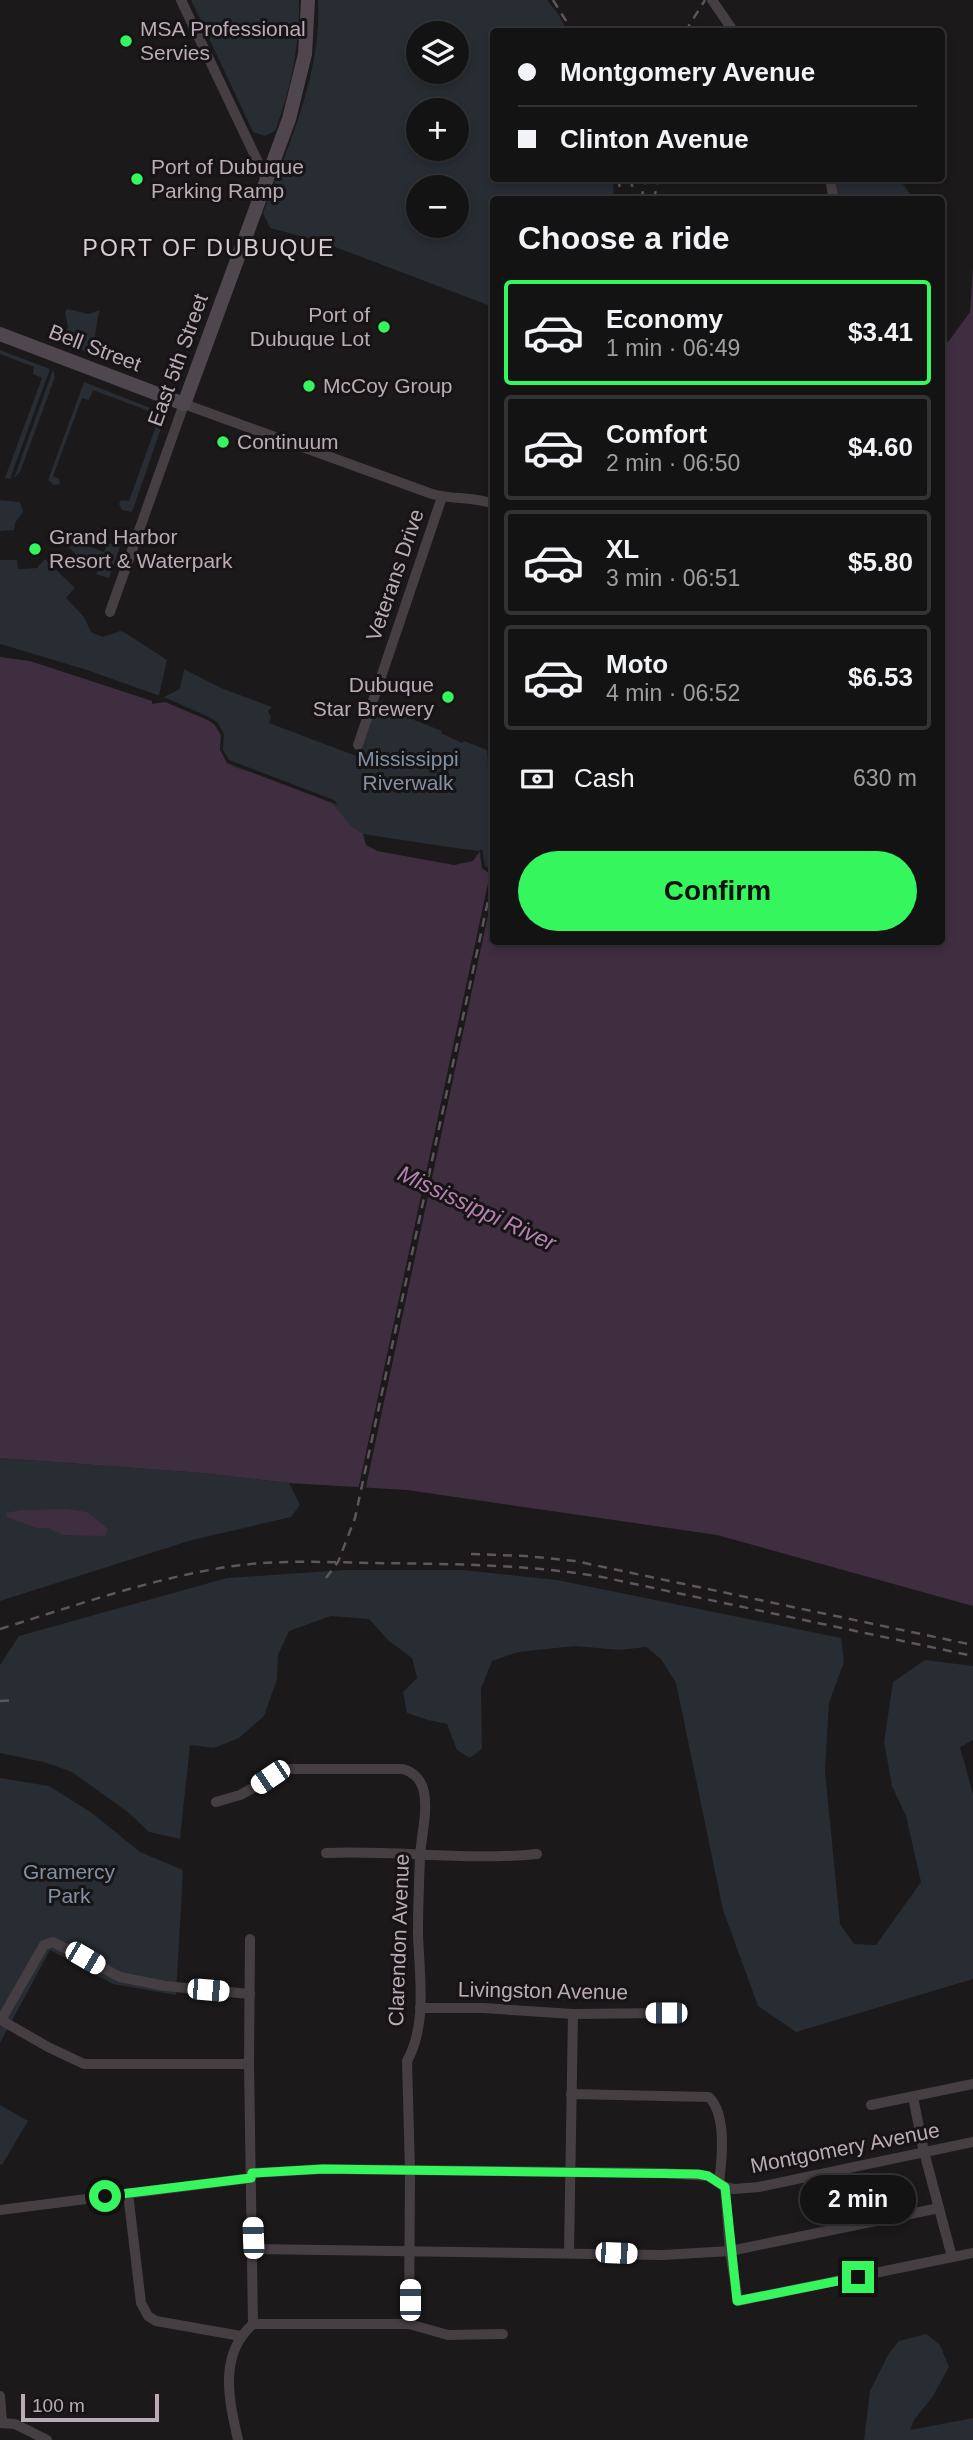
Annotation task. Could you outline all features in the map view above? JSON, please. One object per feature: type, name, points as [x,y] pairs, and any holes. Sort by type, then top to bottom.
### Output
[{"type":"street","points":[[181,0],[266,179]]},
{"type":"street","name":"East 5th Street","points":[[110,612],[289,119],[300,78],[307,32],[308,0]]},
{"type":"street","points":[[712,0],[731,28]]},
{"type":"street","name":"Bell Street","points":[[0,334],[442,497],[472,498],[490,503]]},
{"type":"street","name":"Veterans Drive","points":[[358,745],[442,497]]},
{"type":"street","name":"Clarendon Avenue","points":[[216,1802],[240,1795],[289,1769],[398,1769],[410,1771],[424,1788],[418,1930],[419,2008],[414,2049],[407,2061],[410,2171],[409,2324]]},
{"type":"street","points":[[326,1853],[369,1851],[498,1858],[537,1854]]},
{"type":"street","points":[[250,1938],[253,2324]]},
{"type":"street","points":[[249,2064],[84,2064],[48,2048],[1,2020],[44,1945],[53,1942],[120,1977],[165,1986],[250,1994]]},
{"type":"street","name":"Livingston Avenue","points":[[419,2008],[482,2008],[573,2014],[666,2013]]},
{"type":"street","points":[[569,2252],[573,2014]]},
{"type":"street","points":[[871,2105],[973,2084]]},
{"type":"street","points":[[571,2094],[709,2097],[716,2105],[723,2148],[722,2185],[737,2301],[973,2253]]},
{"type":"street","points":[[913,2096],[924,2152],[952,2257]]},
{"type":"street","name":"Montgomery Avenue","points":[[0,2210],[251,2176],[323,2169],[698,2174],[734,2189],[759,2187],[973,2143]]},
{"type":"street","points":[[128,2193],[141,2303],[148,2316],[161,2322],[241,2336]]},
{"type":"street","points":[[253,2249],[663,2255],[730,2251],[939,2208]]},
{"type":"street","points":[[238,2440],[228,2388],[230,2372],[241,2336],[253,2324],[409,2324],[448,2334],[503,2334]]},
{"type":"street","points":[[0,2396],[1,2422],[15,2424],[47,2440]]},
{"type":"green space","points":[[191,0],[299,0],[293,67],[275,131],[265,136],[253,132]]},
{"type":"green space","points":[[318,0],[547,0],[566,28],[490,28],[490,182],[613,182],[614,196],[490,196],[490,306],[322,242],[270,228],[263,213],[309,82],[315,55]]},
{"type":"green space","points":[[836,182],[901,182],[912,196],[839,196]]},
{"type":"green space","points":[[67,309],[89,314],[100,310],[90,353],[62,342],[68,327],[65,312]]},
{"type":"green space","points":[[0,350],[50,369],[10,479],[5,478],[42,378],[33,374],[34,367],[0,354]]},
{"type":"green space","points":[[53,370],[55,377],[20,472],[14,478]]},
{"type":"green space","points":[[84,382],[166,414],[132,512],[122,510],[119,504],[121,500],[129,501],[156,426],[148,422],[151,412],[93,390],[89,400],[82,398],[53,476],[59,479],[60,484],[54,485],[48,480]]},
{"type":"green space","points":[[0,500],[20,502],[23,512],[15,523],[14,530],[0,531]]},
{"type":"green space","points":[[58,530],[86,541],[85,545],[104,552],[108,543],[120,547],[109,578],[96,574],[99,570],[91,562],[88,565],[59,539],[56,532]]},
{"type":"green space","name":"Mississippi Riverwalk","points":[[45,559],[75,588],[66,598],[84,617],[91,632],[103,637],[124,632],[167,660],[158,700],[180,689],[184,669],[221,688],[272,707],[268,711],[271,717],[269,723],[359,757],[375,708],[380,701],[405,712],[404,716],[442,731],[441,733],[462,743],[464,741],[487,750],[490,766],[490,873],[465,852],[344,832],[0,648],[0,560],[17,560],[18,569],[37,568]]},
{"type":"green space","points":[[0,1458],[203,1473],[289,1483],[300,1505],[291,1517],[192,1540],[0,1601]]},
{"type":"green space","points":[[345,1570],[462,1570],[557,1580],[841,1638],[844,1662],[829,1703],[825,1771],[840,1924],[854,1944],[876,1945],[921,1882],[906,1816],[892,1786],[884,1742],[893,1682],[925,1660],[973,1666],[973,1740],[960,1747],[973,1794],[973,1979],[796,2032],[758,2006],[723,1910],[676,1683],[661,1659],[646,1647],[620,1650],[575,1646],[518,1652],[492,1661],[481,1689],[482,1749],[470,1758],[457,1750],[447,1724],[407,1713],[403,1692],[417,1678],[412,1658],[389,1641],[369,1619],[331,1616],[289,1631],[278,1655],[277,1679],[264,1716],[239,1738],[214,1748],[190,1745],[180,1839],[149,1832],[129,1813],[72,1772],[44,1762],[0,1753],[0,1665],[19,1636],[227,1578]]},
{"type":"green space","name":"Gramercy Park","points":[[0,1778],[49,1786],[92,1813],[140,1852],[183,1870],[176,1995],[113,1984],[50,1950],[0,2043]]},
{"type":"green space","points":[[0,2105],[28,2121],[2,2165],[0,2164]]},
{"type":"green space","points":[[926,2334],[940,2345],[949,2367],[910,2430],[973,2418],[973,2440],[864,2440],[870,2391],[889,2353],[899,2341]]},
{"type":"water","name":"Mississippi River","points":[[973,267],[973,1606],[717,1535],[407,1490],[289,1483],[203,1473],[0,1458],[0,648],[165,702],[208,720],[221,735],[220,750],[233,767],[332,803],[351,826],[365,836],[418,846],[479,851],[482,868],[490,872],[490,945],[945,945],[945,343],[970,312]]},
{"type":"water","points":[[66,1509],[87,1512],[108,1529],[105,1536],[63,1535],[7,1517],[6,1513],[22,1510]]},
{"type":"pier","points":[[0,644],[84,669],[166,698],[209,717],[218,723],[224,734],[223,750],[229,760],[334,800],[338,805],[227,763],[220,750],[221,735],[208,720],[165,702],[152,704],[152,701],[30,661],[0,657]]},
{"type":"pier","points":[[363,834],[479,851],[482,849],[485,866],[490,868],[490,874],[482,868],[480,851],[473,861],[454,865],[377,851],[366,845]]},
{"type":"pier","points":[[490,874],[490,906],[365,1491],[358,1490]]},
{"type":"railway","points":[[553,0],[570,28]]},
{"type":"railway","points":[[688,28],[705,0]]},
{"type":"railway","points":[[619,182],[620,196]]},
{"type":"railway","points":[[632,182],[633,196]]},
{"type":"railway","points":[[642,196],[645,182]]},
{"type":"railway","points":[[655,196],[657,182]]},
{"type":"railway","points":[[326,1578],[338,1562],[355,1518],[490,892]]},
{"type":"railway","points":[[471,1554],[575,1561],[973,1645]]},
{"type":"railway","points":[[0,1629],[133,1588],[187,1574],[235,1566],[294,1562],[460,1564],[545,1569],[602,1577],[973,1656]]},
{"type":"railway","points":[[0,1701],[16,1700]]},
{"type":"place","name":"MSA Professional Servies","points":[[126,41]]},
{"type":"place","name":"Port of Dubuque Parking Ramp","points":[[137,179]]},
{"type":"place","name":"Port of Dubuque Lot","points":[[384,327]]},
{"type":"place","name":"McCoy Group","points":[[309,386]]},
{"type":"place","name":"Continuum","points":[[223,442]]},
{"type":"place","name":"Grand Harbor Resort & Waterpark","points":[[35,549]]},
{"type":"place","name":"Dubuque Star Brewery","points":[[448,697]]},
{"type":"district","name":"PORT OF DUBUQUE","points":[[209,248]]},
{"type":"route","points":[[105,2196],[251,2178],[252,2173],[323,2169],[698,2174],[708,2176],[725,2187],[737,2301],[858,2277]]}]
